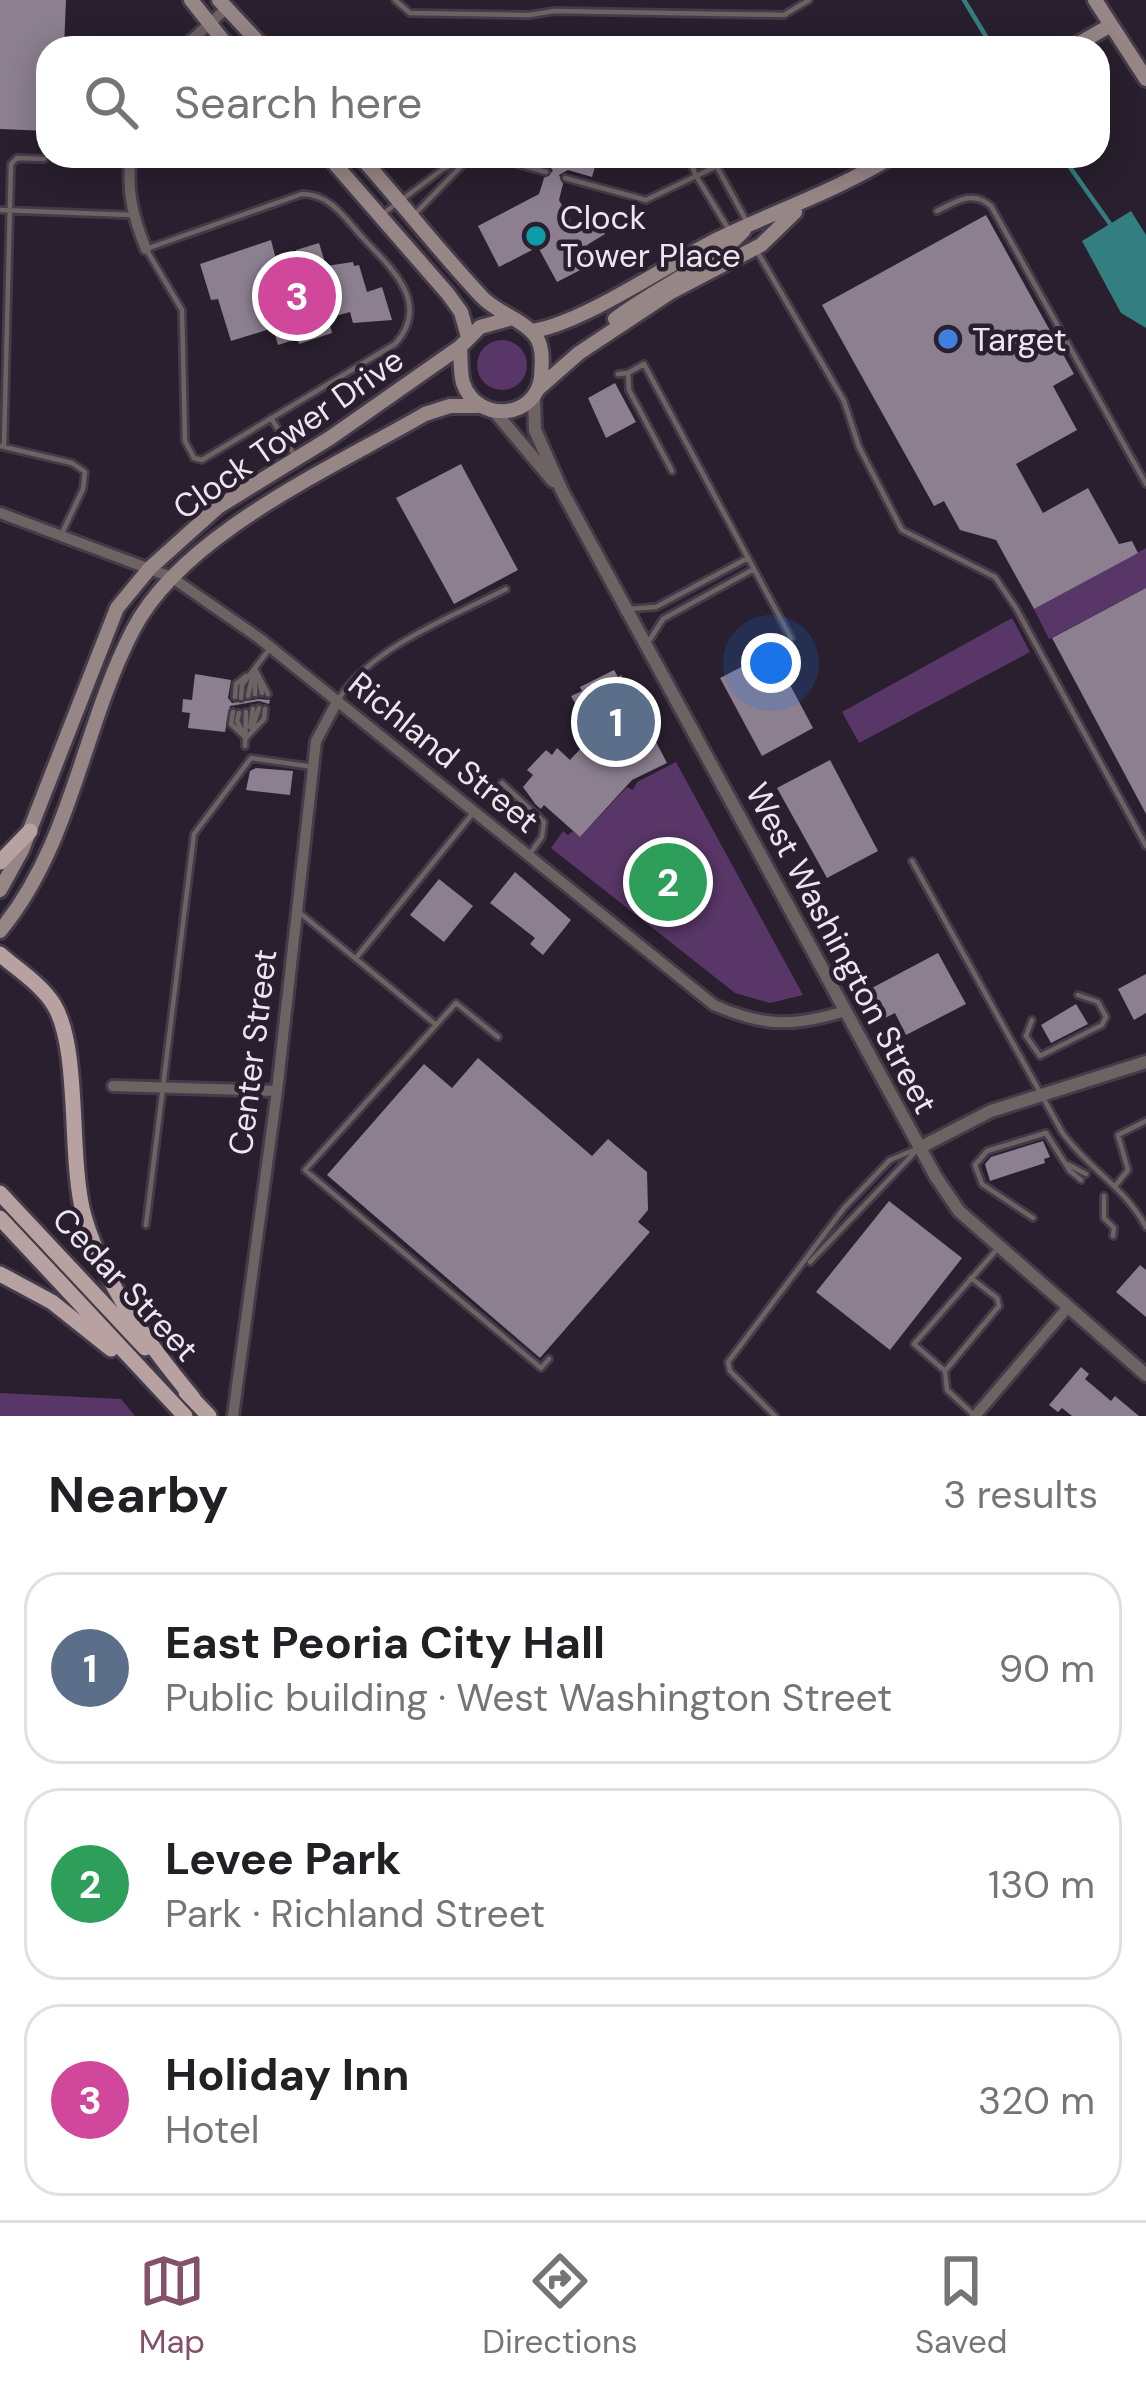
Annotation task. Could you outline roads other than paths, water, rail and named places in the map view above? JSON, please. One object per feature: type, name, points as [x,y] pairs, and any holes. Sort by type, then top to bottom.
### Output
[{"type":"main road","points":[[191,0],[218,36]]},
{"type":"main road","points":[[1096,0],[1146,79]]},
{"type":"main road","points":[[228,2],[255,36]]},
{"type":"main road","points":[[1092,36],[1111,25]]},
{"type":"main road","points":[[339,168],[461,312],[463,384],[478,406],[496,412],[511,412],[582,351],[670,292],[755,248],[803,204]]},
{"type":"main road","points":[[371,168],[482,298],[532,331],[543,358],[537,393]]},
{"type":"main road","points":[[532,331],[566,322],[867,168]]},
{"type":"main road","points":[[582,351],[588,339],[651,291],[729,247],[748,225]]},
{"type":"main road","points":[[464,342],[480,327],[508,319]]},
{"type":"main road","name":"Clock Tower Drive","points":[[0,890],[30,831],[117,608],[150,568],[218,507],[464,342]]},
{"type":"main road","name":"Clock Tower Drive","points":[[0,931],[25,897],[56,838],[134,626],[171,578],[233,526],[425,414],[449,406],[478,406]]},
{"type":"main road","points":[[0,862],[30,831]]},
{"type":"main road","points":[[0,954],[44,992],[58,1014],[67,1052],[77,1180],[92,1238],[121,1296],[196,1409]]},
{"type":"main road","name":"Cedar Street","points":[[0,1193],[196,1409]]},
{"type":"main road","name":"Cedar Street","points":[[0,1218],[157,1386],[196,1409]]},
{"type":"main road","points":[[0,1274],[52,1302],[157,1386]]},
{"type":"street","points":[[194,36],[228,2]]},
{"type":"street","points":[[129,168],[133,215],[146,249]]},
{"type":"street","name":"West Washington Street","points":[[537,393],[535,430],[562,490],[919,1148],[959,1210],[1146,1375]]},
{"type":"street","name":"West Washington Street","points":[[496,412],[562,490]]},
{"type":"street","name":"Richland Street","points":[[0,513],[171,578],[271,647],[714,1005],[762,1023],[792,1024],[845,1011]]},
{"type":"street","name":"Center Street","points":[[233,1416],[277,1091],[316,741],[338,700]]},
{"type":"street","points":[[919,1148],[991,1111],[1146,1062]]},
{"type":"street","points":[[113,1086],[277,1091]]},
{"type":"street","points":[[975,1416],[1068,1307]]},
{"type":"lane","points":[[395,0],[410,13],[784,15],[809,0]]},
{"type":"lane","points":[[36,159],[13,159],[10,182],[2,446],[72,463],[86,472],[61,535]]},
{"type":"lane","points":[[382,215],[450,168]]},
{"type":"lane","points":[[413,216],[458,168]]},
{"type":"lane","points":[[532,168],[546,172]]},
{"type":"lane","points":[[693,168],[731,234]]},
{"type":"lane","points":[[565,178],[646,200],[712,168]]},
{"type":"lane","points":[[718,168],[748,225]]},
{"type":"lane","points":[[0,182],[10,182]]},
{"type":"lane","points":[[316,194],[325,197],[400,277],[410,316],[407,331],[394,344],[202,460],[188,453],[182,310],[146,249],[222,218],[316,194]]},
{"type":"lane","points":[[937,211],[970,196],[981,197],[991,206],[1146,484]]},
{"type":"lane","points":[[0,211],[133,215]]},
{"type":"lane","points":[[755,248],[844,401],[860,447],[902,530],[994,577],[1016,608],[1146,846]]},
{"type":"lane","points":[[617,374],[644,364],[791,638]]},
{"type":"lane","points":[[628,373],[629,390],[672,471]]},
{"type":"lane","points":[[271,418],[297,458]]},
{"type":"lane","points":[[626,611],[634,606],[656,608],[748,558]]},
{"type":"lane","points":[[644,644],[663,619],[754,569]]},
{"type":"lane","points":[[338,700],[348,684],[385,653],[506,589]]},
{"type":"lane","points":[[251,695],[236,684],[271,647]]},
{"type":"lane","points":[[251,695],[255,669]]},
{"type":"lane","points":[[251,695],[255,669]]},
{"type":"lane","points":[[246,742],[231,724],[249,711]]},
{"type":"lane","points":[[246,742],[249,711]]},
{"type":"lane","points":[[246,742],[249,711]]},
{"type":"lane","points":[[146,1225],[194,834],[250,758],[314,767]]},
{"type":"lane","points":[[502,783],[544,822],[542,838],[529,856]]},
{"type":"lane","points":[[356,958],[475,811]]},
{"type":"lane","points":[[912,861],[1070,1144],[1116,1185],[1146,1228]]},
{"type":"lane","points":[[296,909],[434,1024]]},
{"type":"lane","points":[[1032,1020],[1026,1036],[1040,1056],[1102,1025],[1106,1017],[1098,1002],[1078,995]]},
{"type":"lane","points":[[498,1037],[456,1003],[305,1171],[541,1368],[549,1359]]},
{"type":"lane","points":[[1116,1185],[1128,1171],[1118,1135],[1146,1121]]},
{"type":"lane","points":[[1033,1218],[979,1180],[975,1166],[979,1157],[1043,1133],[1083,1177]]},
{"type":"lane","points":[[797,1274],[919,1148]]},
{"type":"lane","points":[[775,1416],[727,1365],[844,1208],[890,1160],[919,1148]]},
{"type":"lane","points":[[1104,1196],[1105,1218],[1114,1228],[1113,1236]]},
{"type":"lane","points":[[945,1371],[914,1344],[999,1247]]},
{"type":"lane","points":[[971,1279],[997,1298],[999,1306],[945,1371],[946,1390],[975,1416]]},
{"type":"waterway","points":[[964,0],[986,36]]},
{"type":"waterway","points":[[1070,168],[1113,228]]},
{"type":"place","name":"Clock Tower Place","points":[[536,236]]},
{"type":"place","name":"Holiday Inn","points":[[297,296]]},
{"type":"place","name":"Target","points":[[948,339]]},
{"type":"place","name":"East Peoria City Hall","points":[[616,722]]},
{"type":"place","name":"Levee Park","points":[[668,882]]}]
